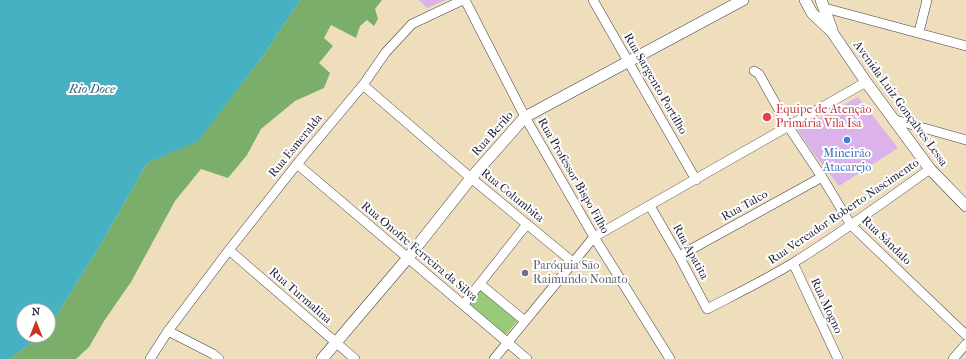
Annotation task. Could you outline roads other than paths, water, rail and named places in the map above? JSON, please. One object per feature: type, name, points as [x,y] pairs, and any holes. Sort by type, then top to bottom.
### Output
[{"type":"street","name":"Rua Esmeralda","points":[[150,359],[168,331],[229,250],[297,164],[363,85],[386,52],[412,24],[464,0]]},
{"type":"street","name":"Rua Professor Bispo Filho","points":[[464,0],[525,117],[594,237],[670,359]]},
{"type":"street","name":"Rua Sargento Portilho","points":[[593,0],[696,180]]},
{"type":"street","name":"Rua Berilo","points":[[322,359],[407,258],[471,178],[525,117],[743,0]]},
{"type":"street","name":"Avenida Luiz Gonçalves Lessa","points":[[805,0],[812,13],[832,32],[892,119],[930,169],[966,206]]},
{"type":"street","points":[[919,32],[927,0]]},
{"type":"street","name":"Avenida Luiz Gonçalves Lessa","points":[[823,4],[832,32]]},
{"type":"street","points":[[823,4],[963,44]]},
{"type":"street","name":"Rua Sândalo","points":[[754,71],[759,74],[788,126],[822,177],[851,225],[966,335]]},
{"type":"street","points":[[494,359],[594,237],[866,82]]},
{"type":"street","name":"Rua Columbita","points":[[363,85],[471,178],[574,263]]},
{"type":"street","points":[[892,119],[966,140]]},
{"type":"street","name":"Rua Onofre Ferreira da Silva","points":[[297,164],[527,359]]},
{"type":"street","name":"Rua Vereador Roberto Nascimento","points":[[707,309],[749,288],[793,263],[851,225],[930,169]]},
{"type":"street","name":"Rua Talco","points":[[680,256],[822,177]]},
{"type":"street","name":"Rua Apatita","points":[[650,206],[680,256],[707,309]]},
{"type":"street","points":[[463,305],[527,224]]},
{"type":"street","name":"Rua Turmalina","points":[[229,250],[355,359]]},
{"type":"street","name":"Rua Mogno","points":[[793,263],[838,359]]},
{"type":"street","points":[[480,284],[525,321]]},
{"type":"street","points":[[168,331],[213,354],[219,359]]},
{"type":"street","points":[[954,359],[966,344]]},
{"type":"water","name":"Rio Doce","points":[[0,0],[300,0],[263,56],[198,141],[147,163],[101,244],[56,316],[56,303],[16,303],[16,343],[31,343],[9,359],[0,359]]},
{"type":"place","name":"Equipe de Atenção Primária Vila Isa","points":[[767,117]]},
{"type":"place","name":"Mineirão Atacarejo","points":[[847,140]]},
{"type":"place","name":"Paróquia São Raimundo Nonato","points":[[525,273]]}]
